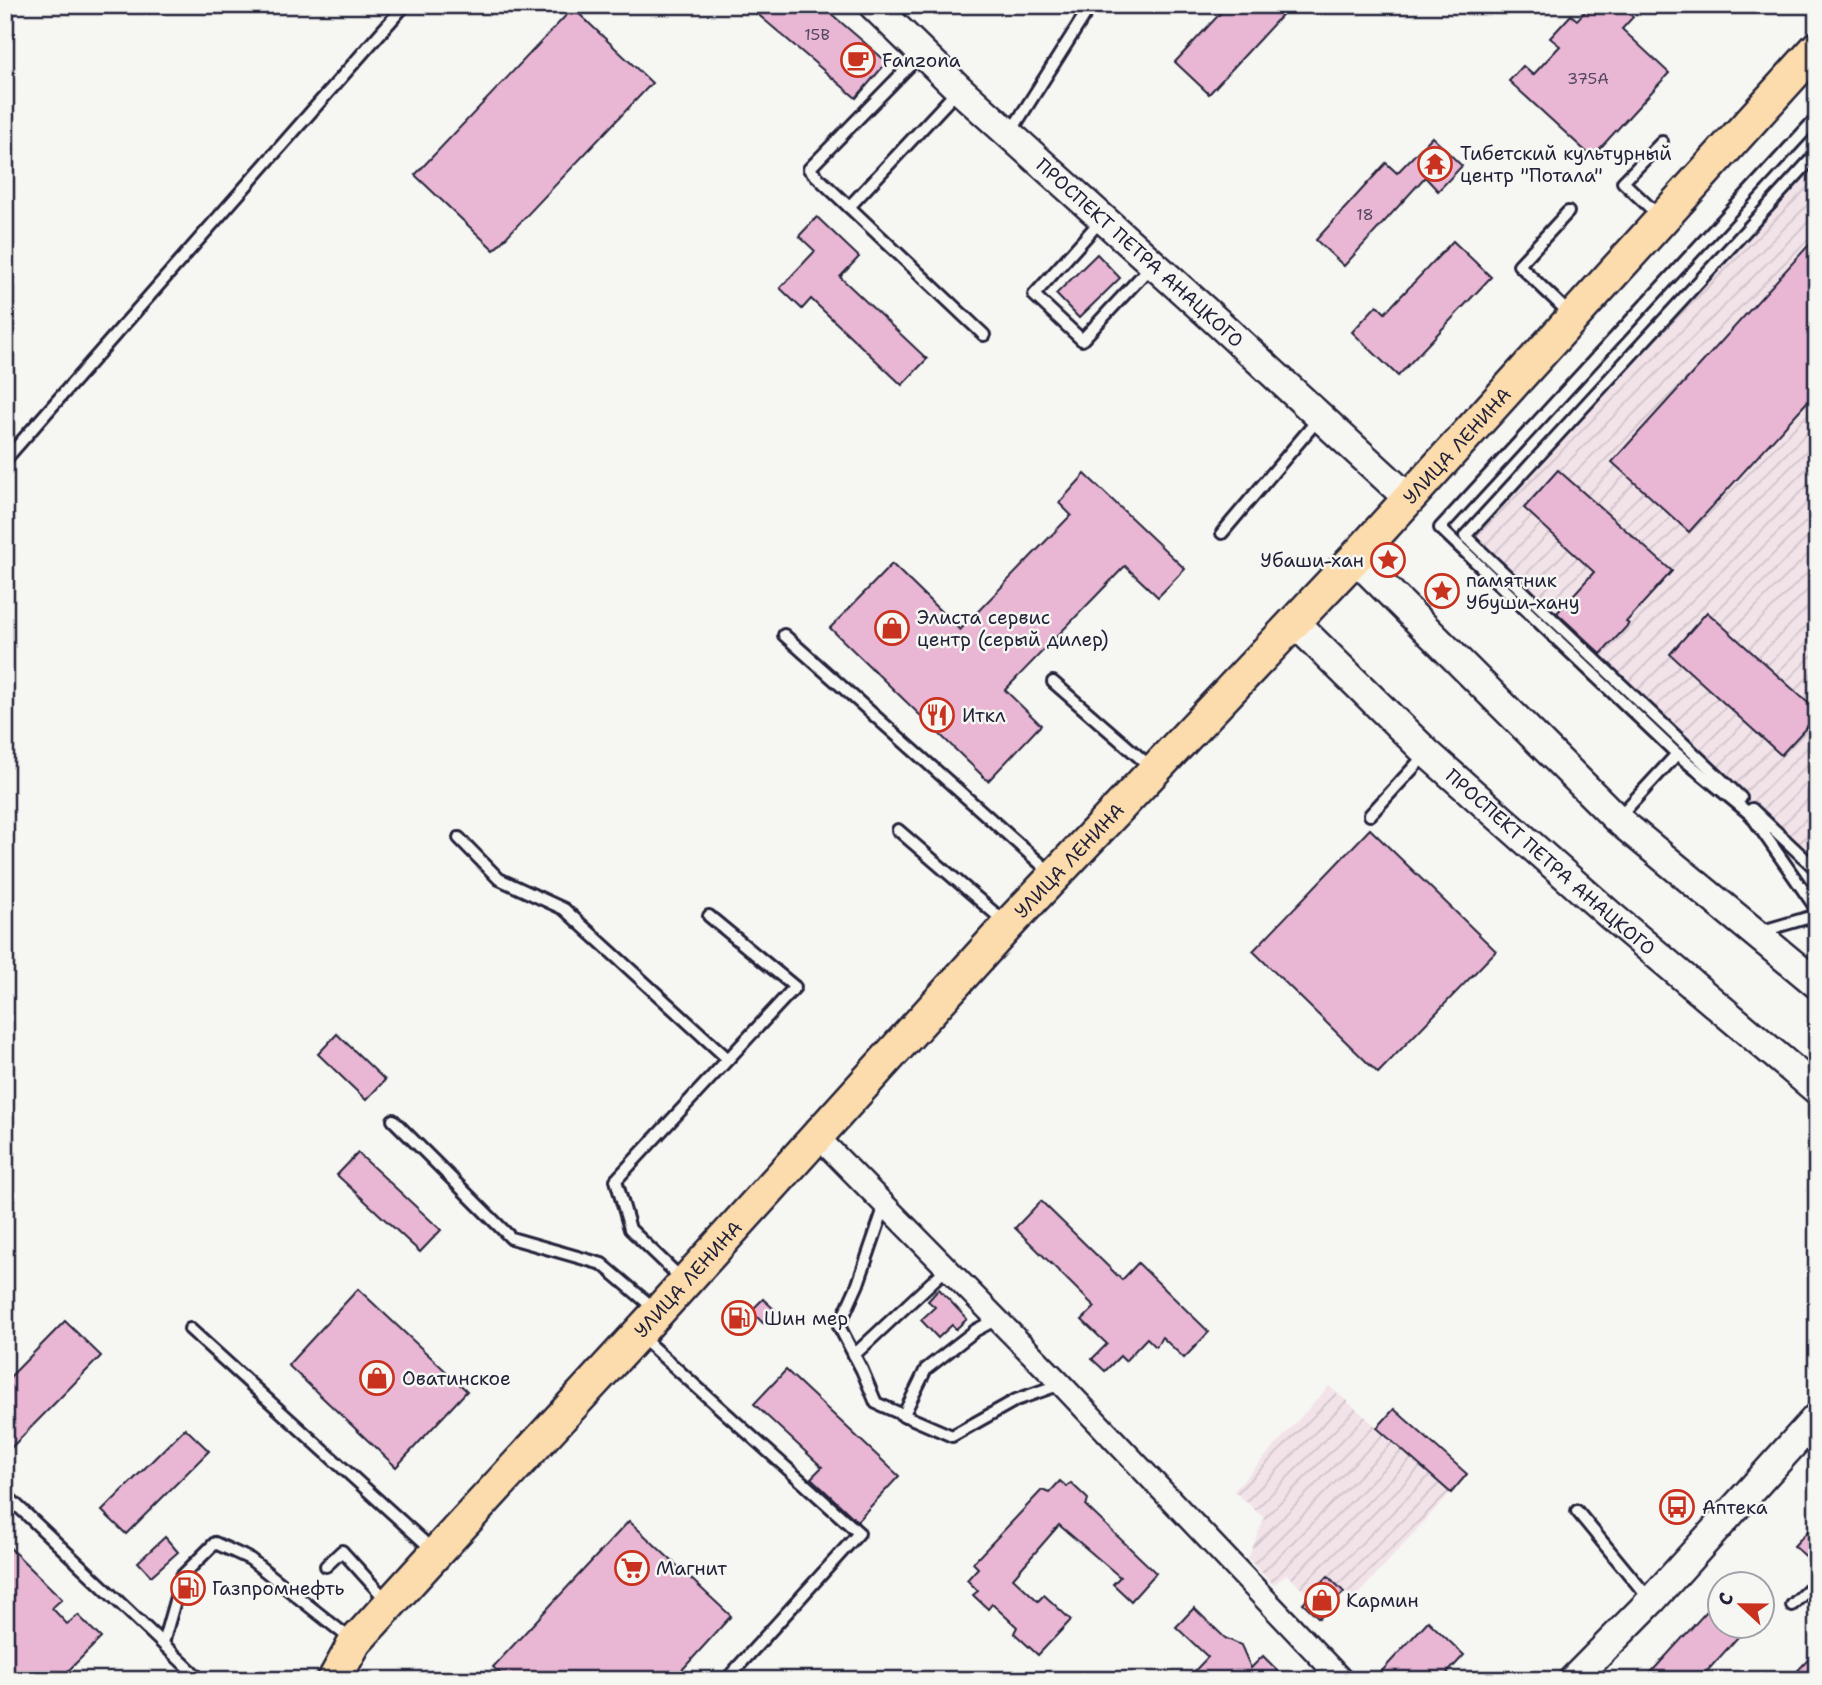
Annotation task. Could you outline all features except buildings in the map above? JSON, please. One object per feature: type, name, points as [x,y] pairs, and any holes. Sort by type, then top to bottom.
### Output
[{"type":"main road","name":"ПРОСПЕКТ ПЕТРА АНАЦКОГО","points":[[873,5],[959,89],[1154,263],[1408,498]]},
{"type":"main road","name":"УЛИЦА ЛЕНИНА","points":[[334,1680],[355,1642],[1008,925],[1295,623],[1817,48]]},
{"type":"main road","points":[[1354,558],[1617,819],[1817,984]]},
{"type":"main road","name":"ПРОСПЕКТ ПЕТРА АНАЦКОГО","points":[[1295,623],[1427,753],[1610,915],[1817,1090]]},
{"type":"main road","points":[[1573,1680],[1651,1601],[1817,1417]]},
{"type":"street","points":[[817,1136],[1061,1384],[1342,1680]]},
{"type":"lane","points":[[5,460],[405,5]]},
{"type":"lane","points":[[1010,133],[1091,5]]},
{"type":"lane","points":[[923,52],[809,169],[984,335]]},
{"type":"lane","points":[[849,207],[959,89]]},
{"type":"lane","points":[[1817,129],[1811,124],[1440,528],[1677,754],[1751,815],[1817,909]]},
{"type":"lane","points":[[1662,142],[1623,182],[1662,219]]},
{"type":"lane","points":[[1817,153],[1465,536],[1817,870]]},
{"type":"lane","points":[[1568,212],[1519,265],[1573,317]]},
{"type":"lane","points":[[1103,218],[1034,295],[1082,340],[1154,263]]},
{"type":"lane","points":[[1222,533],[1320,417]]},
{"type":"lane","points":[[784,635],[1054,876]]},
{"type":"lane","points":[[1053,681],[1154,770]]},
{"type":"lane","points":[[1370,815],[1427,753]]},
{"type":"lane","points":[[1617,819],[1677,754]]},
{"type":"lane","points":[[898,830],[1008,925]]},
{"type":"lane","points":[[459,838],[499,879],[564,909],[729,1059]]},
{"type":"lane","points":[[1755,934],[1817,915]]},
{"type":"lane","points":[[685,1282],[630,1229],[616,1180],[795,988],[709,916]]},
{"type":"lane","points":[[393,1120],[511,1238],[602,1264],[648,1323],[859,1533],[726,1680]]},
{"type":"lane","points":[[885,1205],[858,1284],[839,1326],[876,1403],[952,1436],[1016,1400],[1061,1384]]},
{"type":"lane","points":[[854,1355],[947,1268]]},
{"type":"lane","points":[[903,1416],[926,1369],[976,1330],[997,1319]]},
{"type":"lane","points":[[190,1329],[436,1553]]},
{"type":"lane","points":[[5,1494],[201,1680]]},
{"type":"lane","points":[[1577,1511],[1651,1601]]},
{"type":"lane","points":[[163,1643],[182,1576],[215,1543],[250,1559],[355,1642]]},
{"type":"lane","points":[[326,1566],[342,1551],[390,1604]]},
{"type":"lane","points":[[1792,1605],[1817,1581]]},
{"type":"shaded area","points":[[1817,153],[1817,870],[1465,536]]},
{"type":"shaded area","points":[[1329,1386],[1377,1427],[1394,1409],[1467,1474],[1354,1599],[1328,1577],[1310,1596],[1286,1574],[1274,1585],[1248,1559],[1264,1518],[1234,1491]]},
{"type":"place","name":"Fanzona","points":[[858,60]]},
{"type":"place","name":"Тибетский культурный центр \"Потала\"","points":[[1435,164]]},
{"type":"place","name":"Убаши-хан","points":[[1388,560]]},
{"type":"place","name":"памятник Убуши-хану","points":[[1442,591]]},
{"type":"place","name":"Элиста сервис центр (серый дилер)","points":[[892,628]]},
{"type":"place","name":"Иткл","points":[[937,715]]},
{"type":"place","name":"Шин мер","points":[[739,1318]]},
{"type":"place","name":"Оватинское","points":[[377,1378]]},
{"type":"place","name":"Аптека","points":[[1677,1507]]},
{"type":"place","name":"Магнит","points":[[632,1568]]},
{"type":"place","name":"Газпромнефть","points":[[188,1588]]},
{"type":"place","name":"Кармин","points":[[1322,1600]]}]
